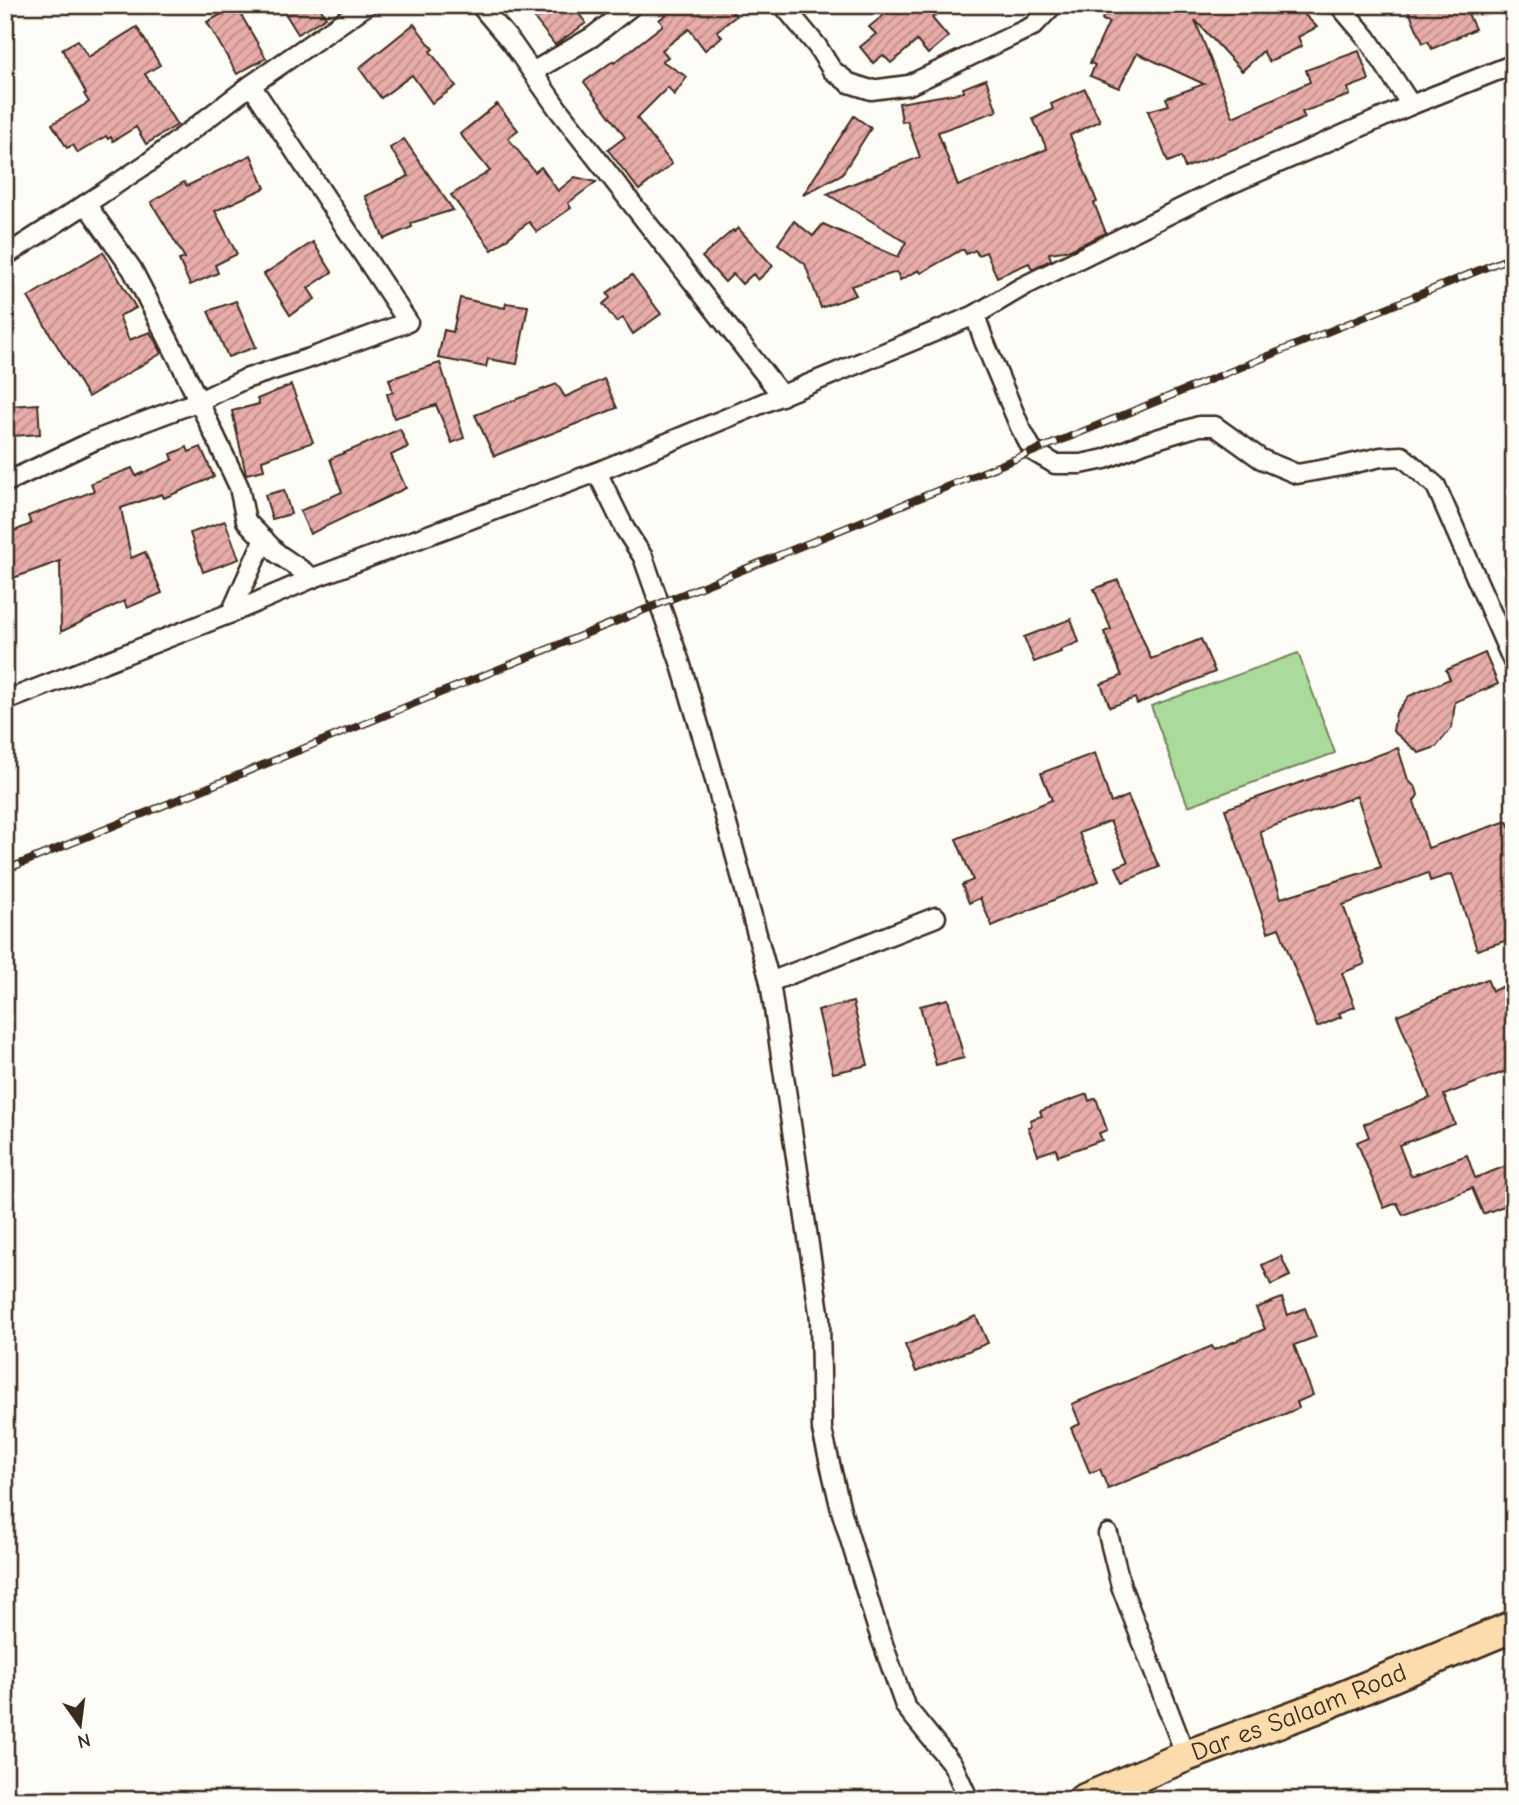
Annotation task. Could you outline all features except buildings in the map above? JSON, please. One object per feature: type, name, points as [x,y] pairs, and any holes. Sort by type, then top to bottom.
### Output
[{"type":"highway","name":"Dar es Salaam Road","points":[[1083,1800],[1186,1756],[1316,1708],[1514,1626]]},
{"type":"street","points":[[5,256],[148,163],[251,85],[367,5]]},
{"type":"street","points":[[480,5],[534,71],[558,109],[782,396]]},
{"type":"street","points":[[534,71],[592,37],[633,5]]},
{"type":"street","points":[[783,5],[817,46],[832,70],[849,83],[871,90],[909,85],[1033,26],[1052,5]]},
{"type":"street","points":[[1339,5],[1367,38],[1411,105]]},
{"type":"street","points":[[5,701],[313,578],[597,472],[975,315],[1022,287],[1226,186],[1411,105],[1514,64]]},
{"type":"street","points":[[5,483],[93,441],[199,401],[245,379],[408,322],[251,85]]},
{"type":"street","points":[[86,204],[132,269],[199,401],[239,487],[246,520],[278,554],[313,578]]},
{"type":"street","points":[[975,315],[1020,427],[1033,451],[1055,464],[1081,464],[1105,459],[1144,443],[1199,426],[1215,426],[1261,459],[1297,474],[1381,457],[1402,456],[1436,485],[1514,664]]},
{"type":"street","points":[[597,472],[643,557],[680,662],[770,982],[820,1319],[822,1430],[841,1510],[905,1706],[953,1765],[969,1800]]},
{"type":"street","points":[[231,613],[264,539]]},
{"type":"street","points":[[770,982],[936,918]]},
{"type":"street","points":[[1108,1534],[1121,1586],[1186,1756]]},
{"type":"green space","points":[[1298,653],[1335,753],[1188,806],[1151,706]]},
{"type":"railway","points":[[5,870],[1514,256]]}]
